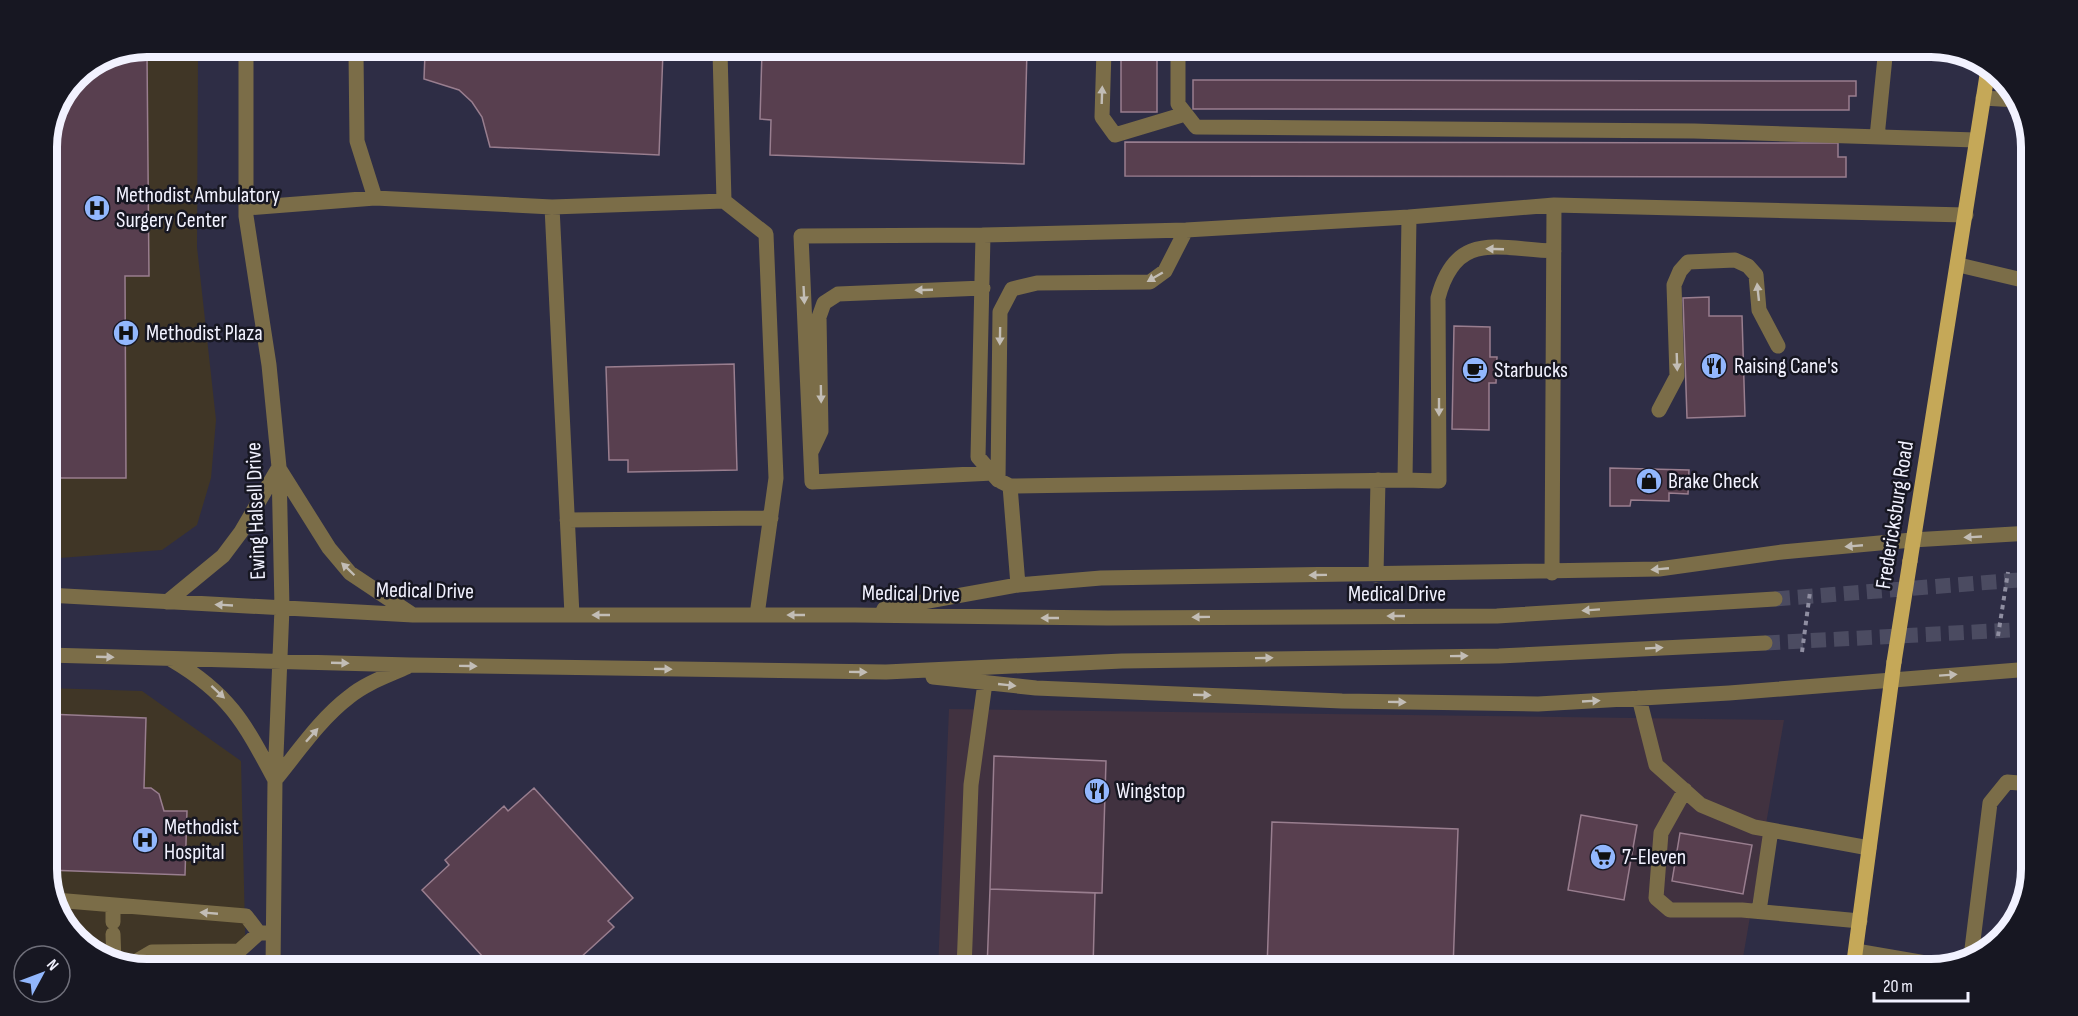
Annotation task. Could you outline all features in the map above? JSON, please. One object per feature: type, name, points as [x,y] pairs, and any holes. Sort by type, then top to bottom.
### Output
[{"type":"main road","name":"Fredericksburg Road","points":[[1855,959],[1890,680],[1959,265],[1987,76]]},
{"type":"street","name":"Ewing Halsell Drive","points":[[246,57],[246,208],[269,365],[279,467],[281,661],[266,933],[271,959]]},
{"type":"street","points":[[357,57],[357,141],[375,198]]},
{"type":"street","points":[[720,57],[724,201]]},
{"type":"street","points":[[1104,57],[1102,117],[1115,135],[1185,114]]},
{"type":"street","points":[[1178,57],[1178,104],[1196,127],[1694,131],[1976,140]]},
{"type":"street","points":[[1877,137],[1885,57]]},
{"type":"street","points":[[1983,98],[2007,99]]},
{"type":"street","points":[[246,208],[375,198],[552,207],[724,201],[766,234],[776,478],[757,615]]},
{"type":"street","points":[[1552,573],[1554,205]]},
{"type":"street","points":[[1554,250],[1473,248],[1460,256],[1444,276],[1438,298],[1439,481],[812,482],[801,236],[983,235],[1186,230],[1409,217],[1554,205],[1966,215]]},
{"type":"street","points":[[552,207],[572,615]]},
{"type":"street","points":[[1405,480],[1409,217]]},
{"type":"street","points":[[1018,585],[1000,480],[1000,312],[1012,289],[1037,284],[1150,282],[1165,271],[1176,254],[1186,230]]},
{"type":"street","points":[[983,235],[978,457],[1000,480]]},
{"type":"street","points":[[1659,410],[1677,376],[1674,285],[1680,271],[1688,262],[1735,260],[1748,266],[1756,275],[1760,310],[1778,346]]},
{"type":"street","points":[[1959,265],[2021,280]]},
{"type":"street","points":[[811,452],[822,431],[819,316],[824,303],[838,294],[982,288]]},
{"type":"street","points":[[167,602],[224,556],[279,467],[311,522],[350,573],[413,615]]},
{"type":"street","points":[[1376,575],[1378,480]]},
{"type":"street","points":[[567,520],[771,518]]},
{"type":"street","points":[[855,615],[1018,585],[1101,578],[1552,573],[1659,569],[1782,552],[1912,540],[2021,534]]},
{"type":"street","name":"Medical Drive","points":[[57,596],[413,615],[855,615],[1108,618],[1497,616],[1775,599]]},
{"type":"street","points":[[57,655],[410,665],[886,672],[1122,661],[1499,656],[1766,643]]},
{"type":"street","points":[[170,659],[207,683],[233,706],[276,780],[306,741],[348,698],[367,685],[410,665]]},
{"type":"street","points":[[886,672],[1036,688],[1342,701],[1538,704],[2021,670]]},
{"type":"street","points":[[964,959],[971,784],[985,683]]},
{"type":"street","points":[[1639,698],[1656,765],[1701,805],[1754,827],[1869,848]]},
{"type":"street","points":[[1972,949],[1990,803],[2007,782],[2021,783]]},
{"type":"street","points":[[1685,790],[1661,833],[1656,898],[1670,910],[1759,911],[1860,921]]},
{"type":"street","points":[[1759,911],[1771,830]]},
{"type":"street","points":[[63,901],[246,916],[266,933],[239,951],[152,952],[142,958]]},
{"type":"street","points":[[112,905],[114,952]]},
{"type":"street","points":[[1856,951],[1902,959]]},
{"type":"path","points":[[1998,636],[2008,572]]},
{"type":"path","points":[[1802,652],[1810,592]]},
{"type":"shaded area","name":"Methodist Plaza","points":[[198,57],[197,247],[216,420],[211,478],[197,525],[162,550],[57,558],[57,141],[66,107],[88,79],[102,69],[135,58]]},
{"type":"shaded area","name":"Methodist Hospital","points":[[57,688],[142,691],[241,761],[246,959],[130,957],[107,950],[88,937],[66,909],[57,875]]},
{"type":"shaded area","points":[[949,709],[1784,720],[1743,959],[938,959]]},
{"type":"building","name":"Methodist Ambulatory Surgery Center","points":[[147,57],[149,276],[125,276],[126,478],[57,478],[57,141],[66,107],[88,79],[118,62]]},
{"type":"building","points":[[425,57],[663,57],[659,155],[490,147],[482,117],[472,102],[459,90],[424,79]]},
{"type":"building","points":[[762,57],[1027,57],[1024,164],[770,155],[771,120],[760,119]]},
{"type":"building","points":[[1121,57],[1157,57],[1157,112],[1121,112]]},
{"type":"building","points":[[1193,80],[1856,81],[1856,96],[1849,96],[1849,110],[1193,109]]},
{"type":"building","points":[[1125,142],[1838,143],[1838,157],[1846,157],[1846,177],[1125,176]]},
{"type":"building","name":"Raising Cane's","points":[[1709,297],[1709,316],[1742,316],[1745,416],[1687,418],[1683,298]]},
{"type":"building","name":"Starbucks","points":[[1454,326],[1490,327],[1490,357],[1497,357],[1496,383],[1489,383],[1489,430],[1452,429]]},
{"type":"building","points":[[734,364],[737,470],[628,472],[628,460],[609,460],[606,367]]},
{"type":"building","name":"Brake Check","points":[[1610,468],[1689,470],[1688,494],[1669,493],[1669,501],[1631,500],[1630,506],[1610,506]]},
{"type":"building","points":[[57,714],[146,718],[144,788],[151,788],[159,794],[164,811],[187,811],[185,875],[57,870]]},
{"type":"building","points":[[994,756],[1106,761],[1102,893],[990,889]]},
{"type":"building","points":[[534,788],[633,898],[608,921],[614,927],[579,959],[485,959],[422,890],[449,865],[445,860],[504,806],[508,811]]},
{"type":"building","name":"7-Eleven","points":[[1581,815],[1637,825],[1624,900],[1568,890]]},
{"type":"building","points":[[1272,822],[1458,829],[1453,959],[1267,959]]},
{"type":"building","name":"7-Eleven","points":[[1680,833],[1752,845],[1743,894],[1672,881]]},
{"type":"building","points":[[990,889],[1095,893],[1093,959],[987,959]]},
{"type":"tunnel","points":[[1775,599],[2021,580]]},
{"type":"tunnel","points":[[1765,643],[2021,630]]},
{"type":"place","name":"Methodist Ambulatory Surgery Center","points":[[97,208]]},
{"type":"place","name":"Methodist Plaza","points":[[126,333]]},
{"type":"place","name":"Raising Cane's","points":[[1714,366]]},
{"type":"place","name":"Starbucks","points":[[1475,370]]},
{"type":"place","name":"Brake Check","points":[[1649,481]]},
{"type":"place","name":"Wingstop","points":[[1097,791]]},
{"type":"place","name":"Methodist Hospital","points":[[145,840]]},
{"type":"place","name":"7-Eleven","points":[[1603,857]]}]
